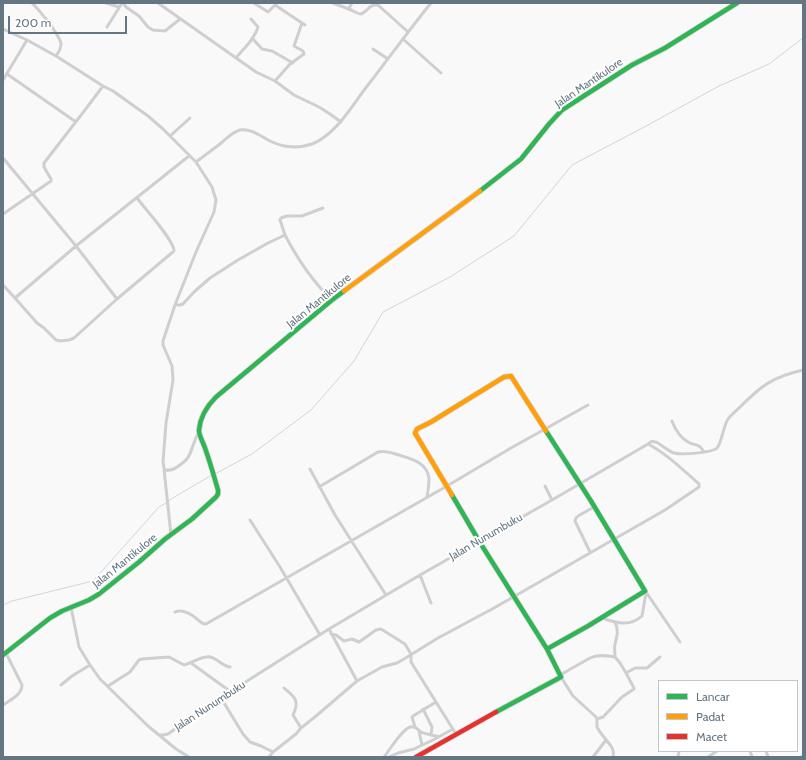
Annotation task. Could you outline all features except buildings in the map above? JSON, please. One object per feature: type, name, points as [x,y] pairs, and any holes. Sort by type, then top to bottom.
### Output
[{"type":"street","points":[[32,3],[40,11],[58,37],[61,44],[56,56]]},
{"type":"street","points":[[106,3],[120,7]]},
{"type":"street","points":[[107,27],[123,3],[153,30],[165,31],[180,19]]},
{"type":"street","points":[[158,3],[256,72],[275,81],[294,95],[319,107],[341,122]]},
{"type":"street","points":[[254,3],[268,12],[276,4],[304,24],[294,46],[303,51],[304,54],[290,64],[275,81]]},
{"type":"street","points":[[334,3],[349,8],[360,14],[369,7],[378,5],[408,32]]},
{"type":"street","points":[[349,8],[352,3]]},
{"type":"street","points":[[196,162],[228,137],[240,130],[248,130],[276,144],[295,148],[312,144],[324,137],[341,122],[431,3]]},
{"type":"street","name":"Jalan Mantikulore","points":[[5,654],[44,622],[58,613],[99,594],[139,562],[171,532],[192,519],[216,497],[218,490],[199,432],[201,420],[212,400],[332,300],[508,171],[521,159],[562,110],[632,65],[665,48],[737,3]]},
{"type":"street","points":[[236,58],[252,38],[258,27],[251,19]]},
{"type":"street","points":[[3,29],[56,56],[103,86],[114,91],[148,116],[196,162],[212,187],[216,200],[214,212],[196,252],[162,343],[172,366],[173,380],[166,424],[163,462],[171,532]]},
{"type":"street","points":[[252,38],[262,49],[272,51],[293,63]]},
{"type":"street","points":[[403,39],[441,73]]},
{"type":"street","points":[[3,80],[27,40]]},
{"type":"street","points":[[373,49],[388,59]]},
{"type":"street","points":[[7,74],[76,122]]},
{"type":"street","points":[[3,214],[51,181],[44,167],[44,163],[103,86]]},
{"type":"street","points":[[170,136],[190,118]]},
{"type":"street","points":[[15,298],[76,246],[189,156]]},
{"type":"street","points":[[3,158],[76,246],[117,299]]},
{"type":"street","points":[[3,285],[36,323],[44,328],[56,340],[69,340],[74,338],[174,251],[174,246],[137,198]]},
{"type":"street","points":[[323,208],[302,216],[287,216],[281,218],[280,220],[285,235],[294,251],[332,300]]},
{"type":"street","points":[[175,305],[183,304],[202,284],[232,263],[285,235]]},
{"type":"street","points":[[269,757],[273,752],[296,734],[300,728],[357,680],[382,667],[396,663],[665,510],[700,486],[682,469],[648,444],[653,441],[673,453],[679,454],[714,450],[720,442],[725,423],[752,395],[771,381],[781,376],[803,370]]},
{"type":"street","points":[[613,757],[613,749],[598,729],[596,717],[573,696],[560,676],[547,649],[479,541],[419,441],[415,431],[504,377],[511,376],[646,592],[680,642]]},
{"type":"street","points":[[175,612],[179,610],[183,611],[205,624],[588,405]]},
{"type":"street","points":[[672,421],[684,439],[700,446],[704,452]]},
{"type":"street","points":[[164,468],[165,470],[170,471],[186,462],[193,448],[194,440],[199,432]]},
{"type":"street","name":"Jalan Nunumbuku","points":[[159,735],[168,734],[202,709],[386,595],[648,444]]},
{"type":"street","points":[[319,486],[378,452],[384,451],[410,458],[420,463],[425,468],[429,477],[428,497]]},
{"type":"street","points":[[310,469],[351,540],[386,595]]},
{"type":"street","points":[[544,486],[552,500]]},
{"type":"street","points":[[590,552],[575,521],[578,516],[594,507]]},
{"type":"street","points":[[250,520],[320,635]]},
{"type":"street","points":[[420,575],[431,603]]},
{"type":"street","points":[[547,649],[646,592]]},
{"type":"street","points":[[602,618],[615,622],[627,623],[640,618],[643,613],[646,592]]},
{"type":"street","name":"Jalan Nunumbuku","points":[[70,607],[79,647],[100,679],[148,726],[176,749],[189,757]]},
{"type":"street","points":[[597,719],[603,716],[622,697],[634,690],[616,657],[615,644],[618,633],[615,622]]},
{"type":"street","points":[[329,629],[357,680]]},
{"type":"street","points":[[331,634],[336,635],[344,641],[352,639],[359,642],[376,630],[382,629],[405,644],[411,654],[411,662],[456,734]]},
{"type":"street","points":[[3,705],[21,692],[22,687],[16,672],[5,654]]},
{"type":"street","points":[[108,686],[130,672],[142,658],[169,657],[186,665],[208,656],[226,667],[230,667]]},
{"type":"street","points":[[414,749],[419,756],[595,656],[616,657]]},
{"type":"street","points":[[626,673],[635,668],[647,668],[660,657]]},
{"type":"street","points":[[191,663],[231,692]]},
{"type":"street","points":[[61,685],[90,665]]},
{"type":"street","points":[[284,688],[293,695],[296,700],[296,707],[293,715],[300,728]]},
{"type":"street","points":[[221,698],[238,727],[250,742],[273,752]]},
{"type":"street","points":[[422,745],[412,717],[436,702]]},
{"type":"street","points":[[423,709],[432,728],[432,734]]},
{"type":"street","points":[[384,757],[403,732],[411,726],[417,728],[421,732],[439,737]]},
{"type":"street","points":[[389,757],[414,749],[453,729]]},
{"type":"street","points":[[594,757],[606,740]]},
{"type":"waterway","points":[[215,474],[252,454],[311,410],[354,361],[383,312],[450,277],[514,236],[572,165],[719,86],[769,64],[803,38]]},
{"type":"waterway","points":[[168,501],[212,475]]},
{"type":"waterway","points":[[3,605],[12,601],[93,581],[159,507],[166,503]]},
{"type":"traffic: fast","points":[[480,191],[521,159],[562,110],[632,65],[665,48],[737,3]]},
{"type":"traffic: fast","points":[[3,655],[50,618],[99,594],[165,539],[192,519],[216,497],[218,490],[209,458],[199,432],[202,417],[207,408],[216,397],[344,291]]},
{"type":"traffic: fast","points":[[546,431],[591,501],[645,591],[547,649]]},
{"type":"traffic: fast","points":[[452,495],[547,649],[561,677],[496,712]]},
{"type":"traffic: slow","points":[[344,291],[480,191]]},
{"type":"traffic: slow","points":[[452,495],[415,433],[417,429],[504,377],[511,376],[546,431]]},
{"type":"traffic: jam","points":[[416,757],[496,712]]}]
